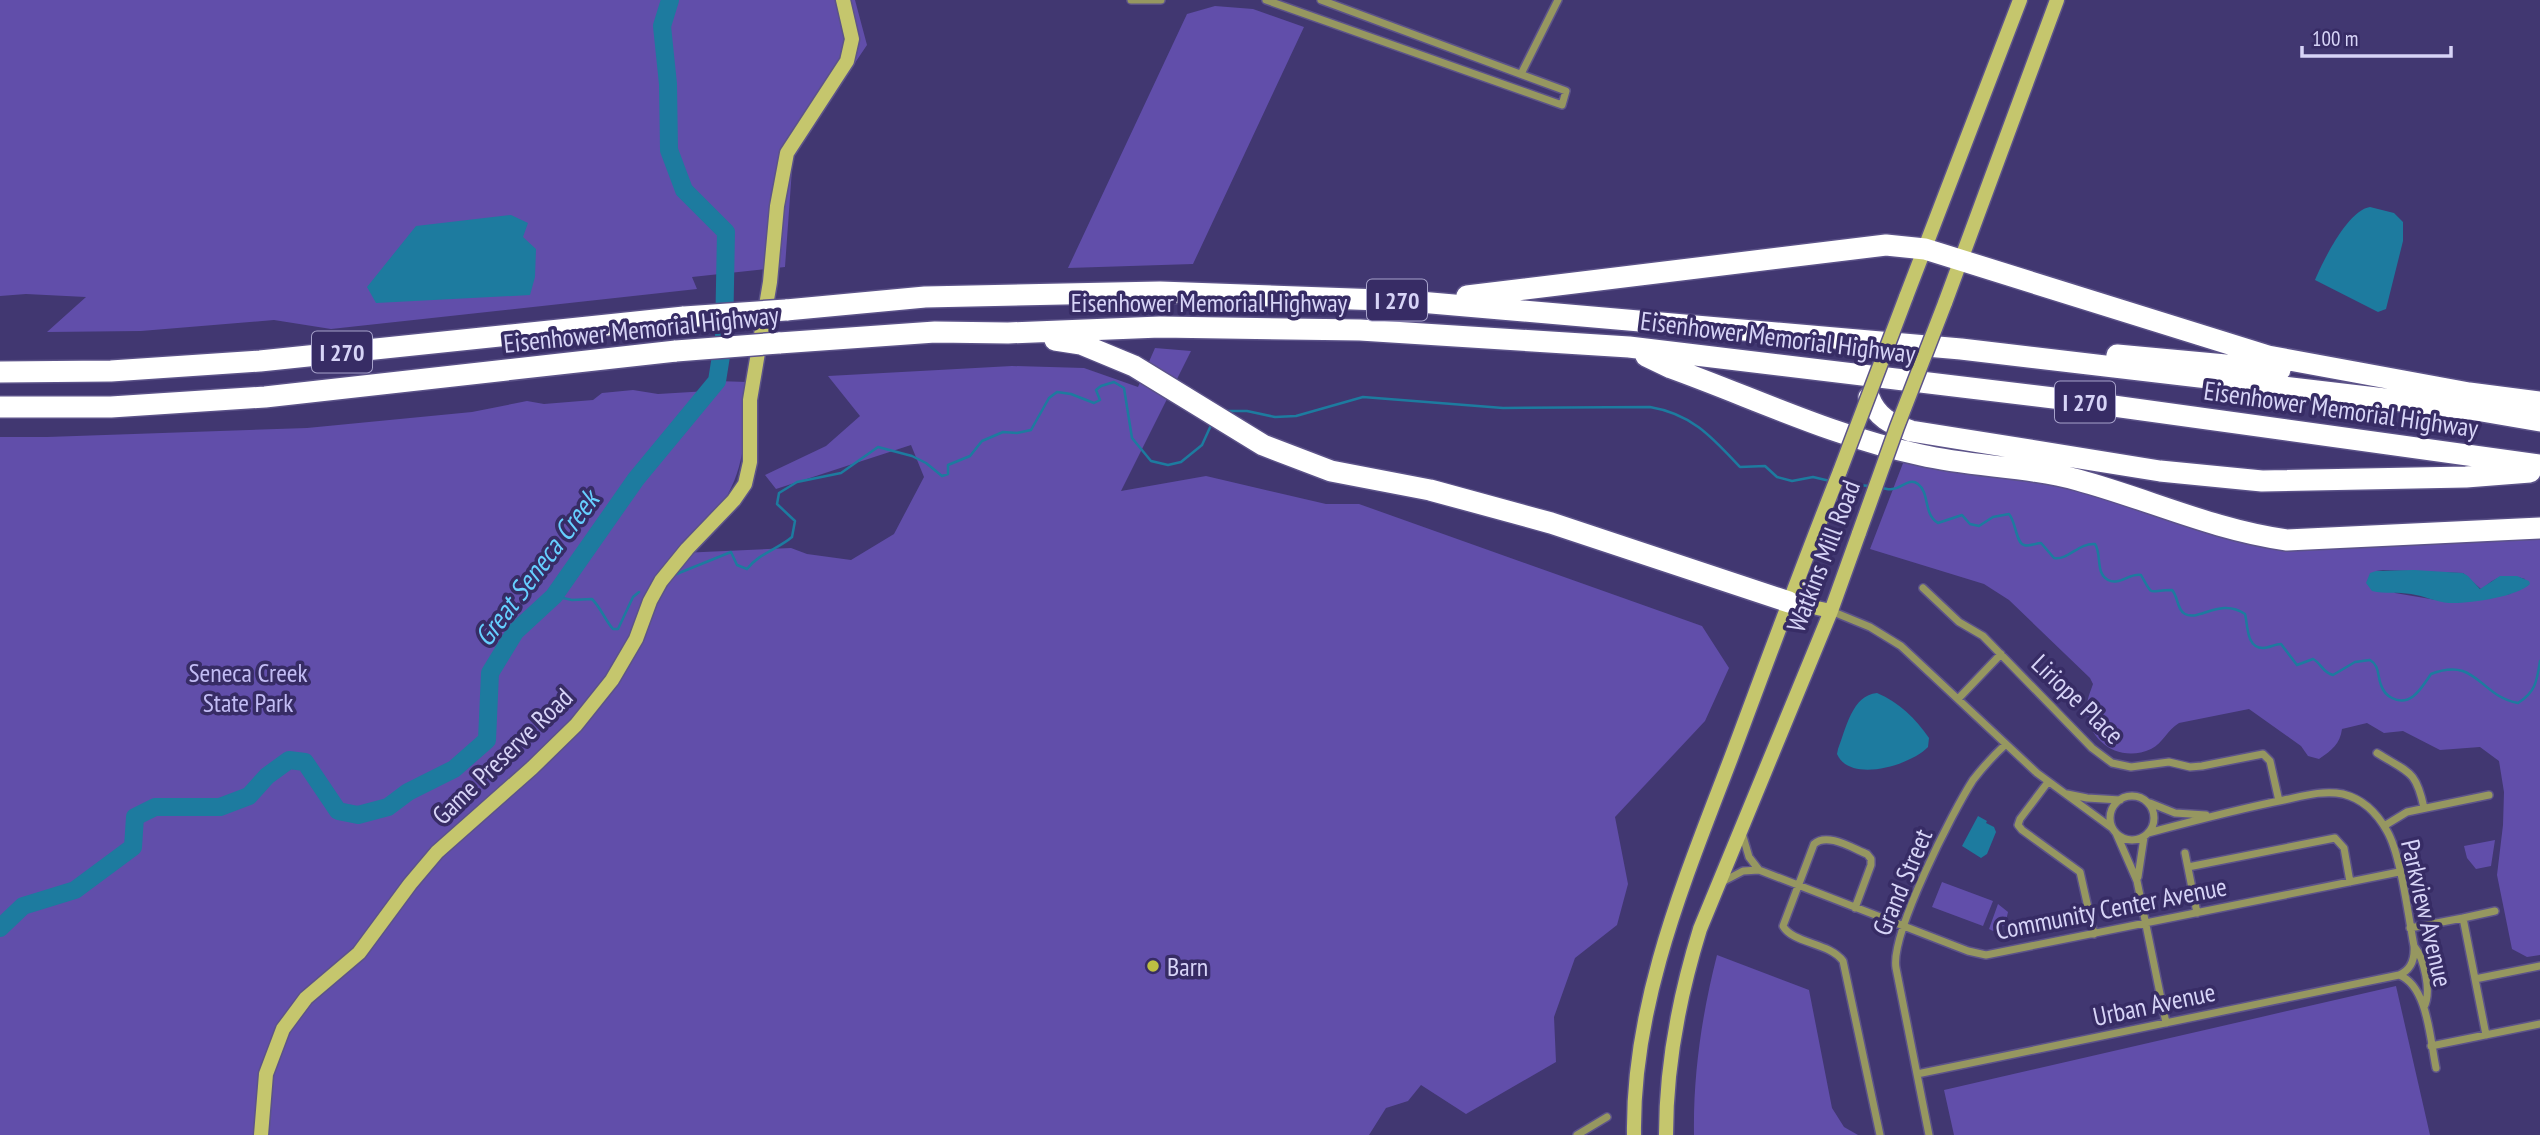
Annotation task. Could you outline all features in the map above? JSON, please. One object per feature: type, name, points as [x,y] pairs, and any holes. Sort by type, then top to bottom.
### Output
[{"type":"highway","points":[[1409,300],[1480,295],[1886,245],[1925,248],[2268,356],[2399,381]]},
{"type":"highway","name":"I 270","points":[[0,372],[111,371],[260,361],[684,317],[925,297],[1160,292],[1409,300],[1961,349],[2470,409],[2540,421]]},
{"type":"highway","name":"Eisenhower Memorial Highway","points":[[0,407],[111,407],[264,397],[676,351],[935,332],[1008,333],[1160,327],[1360,330],[1629,347],[2070,400],[2540,465]]},
{"type":"highway","points":[[1008,333],[1081,344],[1134,366],[1263,445],[1331,471],[1430,490],[1551,523],[1789,602]]},
{"type":"highway","points":[[1629,347],[1671,368],[1828,429],[1922,456],[2056,475],[2257,536],[2287,540],[2540,528]]},
{"type":"highway","name":"I 270","points":[[2007,356],[2045,349],[2399,381],[2540,402]]},
{"type":"highway","points":[[1869,397],[1874,410],[1882,419],[1904,429],[2160,471],[2262,481],[2442,478],[2540,471]]},
{"type":"main road","name":"Game Preserve Road","points":[[261,1135],[266,1074],[283,1029],[306,998],[359,953],[437,852],[533,768],[576,726],[612,680],[636,639],[650,601],[661,581],[687,549],[734,500],[745,484],[750,462],[750,400],[770,282],[783,164],[787,153],[846,61],[852,39],[843,0]]},
{"type":"main road","name":"Watkins Mill Road","points":[[1634,1135],[1641,1047],[1661,950],[1806,557],[2020,0]]},
{"type":"main road","name":"Watkins Mill Road","points":[[1666,1135],[1667,1079],[1690,961],[1716,887],[1904,429],[1945,303],[2057,0]]},
{"type":"main road","points":[[1789,602],[1830,611]]},
{"type":"street","points":[[1131,0],[1161,0]]},
{"type":"street","points":[[1266,0],[1562,105],[1566,91],[1321,0]]},
{"type":"street","points":[[1521,74],[1558,0]]},
{"type":"street","name":"Liriope Place","points":[[1923,588],[1959,622],[1978,632],[2108,761],[2131,767],[2169,762],[2193,767],[2263,754],[2270,761],[2279,801]]},
{"type":"street","points":[[1933,598],[1941,589]]},
{"type":"street","points":[[1830,611],[1862,623],[1894,641],[2048,782],[2120,837],[2132,840],[2146,835]]},
{"type":"street","points":[[1958,699],[2001,654]]},
{"type":"street","name":"Grand Street","points":[[1930,1135],[1895,962],[1896,949],[1930,861],[1967,790],[1980,771],[2006,744]]},
{"type":"street","points":[[2377,753],[2415,778],[2424,808]]},
{"type":"street","points":[[2048,782],[2018,825],[2080,872],[2094,934]]},
{"type":"street","points":[[2063,793],[2120,800],[2137,796],[2147,802],[2155,817],[2146,835],[2137,881]]},
{"type":"street","name":"Parkview Avenue","points":[[2146,835],[2213,815],[2325,793],[2344,795],[2367,806],[2391,839],[2414,946],[2420,955],[2427,993],[2424,1008],[2436,1068]]},
{"type":"street","points":[[2384,826],[2400,815],[2489,795]]},
{"type":"street","points":[[2120,800],[2110,816],[2137,881],[2166,1023]]},
{"type":"street","name":"Parkview Avenue","points":[[2147,802],[2175,813],[2213,815]]},
{"type":"street","points":[[1716,887],[1734,874],[1759,870],[1749,857],[1741,825]]},
{"type":"street","points":[[2188,867],[2335,838],[2344,848],[2350,882]]},
{"type":"street","points":[[1855,908],[1871,859],[1867,854],[1827,839],[1819,839],[1814,844],[1783,923],[1784,929],[1835,952],[1843,961],[1880,1135]]},
{"type":"street","points":[[2185,853],[2197,913]]},
{"type":"street","name":"Community Center Avenue","points":[[1759,870],[1968,951],[1986,954],[2399,872]]},
{"type":"street","points":[[2410,928],[2495,911]]},
{"type":"street","points":[[2463,918],[2486,1035]]},
{"type":"street","points":[[2414,946],[2412,965],[2399,975],[2414,985],[2424,1008]]},
{"type":"street","points":[[2475,979],[2540,966]]},
{"type":"street","name":"Urban Avenue","points":[[1917,1074],[2399,975]]},
{"type":"street","points":[[2431,1046],[2540,1024]]},
{"type":"street","points":[[1577,1135],[1607,1117]]},
{"type":"green space","points":[[0,0],[855,0],[867,45],[793,155],[785,267],[692,277],[697,289],[331,329],[274,320],[141,331],[47,332],[86,297],[26,294],[0,296]]},
{"type":"green space","points":[[1215,6],[1253,9],[1304,27],[1193,264],[1068,268],[1187,14]]},
{"type":"green space","name":"Seneca Creek State Park","points":[[1155,348],[1191,351],[1121,491],[1206,476],[1326,504],[1359,504],[1702,626],[1729,668],[1705,721],[1615,817],[1628,884],[1617,925],[1575,958],[1554,1017],[1556,1062],[1466,1114],[1421,1085],[1408,1101],[1386,1108],[1369,1135],[0,1135],[0,437],[307,428],[472,412],[527,401],[544,404],[593,400],[602,393],[633,390],[658,394],[708,391],[717,381],[747,382],[742,454],[726,503],[681,553],[791,548],[807,554],[851,560],[894,534],[924,477],[911,445],[776,489],[765,475],[826,446],[860,416],[828,376],[1012,366],[1084,368],[1138,387]]},
{"type":"green space","points":[[1905,458],[2034,475],[2228,535],[2540,534],[2540,955],[2527,957],[2512,949],[2497,875],[2504,792],[2499,761],[2480,747],[2440,750],[2403,731],[2384,733],[2367,723],[2342,729],[2335,746],[2319,759],[2308,756],[2301,746],[2249,709],[2179,723],[2151,749],[2140,753],[2118,752],[2100,741],[2089,722],[2087,704],[2093,684],[2090,678],[2009,600],[1984,584],[1870,549]],"holes":[[[2376,571],[2463,573],[2482,590],[2501,577],[2525,579],[2510,594],[2454,603],[2395,593]]]},
{"type":"green space","points":[[2495,840],[2491,866],[2476,869],[2467,858],[2464,846]]},
{"type":"green space","points":[[1942,882],[1993,901],[1983,926],[1932,907]]},
{"type":"green space","points":[[1998,904],[2008,912],[2005,925],[1993,931],[1989,929]]},
{"type":"green space","points":[[1717,955],[1809,990],[1832,1108],[1844,1127],[1858,1135],[1694,1135],[1700,1044]]},
{"type":"green space","points":[[2396,986],[2430,1135],[1954,1135],[1944,1090]]},
{"type":"water","points":[[2370,207],[2394,213],[2403,222],[2403,241],[2386,309],[2378,312],[2315,280],[2345,226],[2362,210]]},
{"type":"water","points":[[511,215],[528,223],[523,237],[536,249],[535,277],[530,295],[376,303],[367,287],[416,226]]},
{"type":"water","points":[[2376,571],[2463,573],[2480,589],[2500,576],[2517,576],[2530,584],[2504,596],[2449,603],[2411,594],[2372,591],[2366,583],[2370,573]]},
{"type":"water","points":[[1877,693],[1893,701],[1913,718],[1929,738],[1928,747],[1920,754],[1895,765],[1867,770],[1854,768],[1844,763],[1837,754],[1838,749],[1856,706],[1868,695]]},
{"type":"water","points":[[1978,816],[1994,827],[1996,832],[1987,854],[1981,858],[1962,846]]},
{"type":"waterway","name":"Great Seneca Creek","points":[[0,928],[23,906],[75,890],[133,847],[135,817],[155,807],[220,807],[249,796],[267,776],[289,760],[305,762],[338,811],[358,815],[388,807],[408,792],[454,769],[487,740],[490,673],[515,632],[554,596],[636,479],[717,381],[724,337],[726,232],[684,190],[669,150],[668,84],[662,26],[670,0]]},
{"type":"waterway","points":[[674,575],[731,552],[737,565],[747,569],[757,559],[792,537],[795,521],[777,504],[779,493],[797,482],[841,473],[878,447],[912,456],[942,476],[948,474],[948,465],[970,456],[982,441],[1003,432],[1031,430],[1049,398],[1057,392],[1094,403],[1100,400],[1096,390],[1101,386],[1114,382],[1124,388],[1132,438],[1151,461],[1168,465],[1181,462],[1202,445],[1212,423]]},
{"type":"waterway","points":[[1227,411],[1247,411],[1275,417],[1296,416],[1363,397],[1503,408],[1650,407],[1665,410],[1690,421],[1740,467],[1765,466],[1777,477],[1792,481],[1813,477],[1830,481]]},
{"type":"waterway","points":[[1881,488],[1890,489],[1915,482],[1922,488],[1930,514],[1938,523],[1962,515],[1970,524],[1979,526],[1993,517],[2009,514],[2021,543],[2028,546],[2041,543],[2054,558],[2064,557],[2084,546],[2095,544],[2101,573],[2108,580],[2116,581],[2141,575],[2152,591],[2172,590],[2180,609],[2191,616],[2219,609],[2236,609],[2245,614],[2253,644],[2263,648],[2281,644],[2297,665],[2313,659],[2333,675],[2355,662],[2370,660],[2377,668],[2384,691],[2399,700],[2415,695],[2431,674],[2459,670],[2468,673],[2494,693],[2518,703],[2532,690],[2540,661]]},
{"type":"waterway","points":[[1840,484],[1871,486]]},
{"type":"waterway","points":[[554,596],[572,600],[592,599],[613,629],[618,629],[633,597],[639,592]]},
{"type":"place","name":"Barn","points":[[1153,966]]}]
